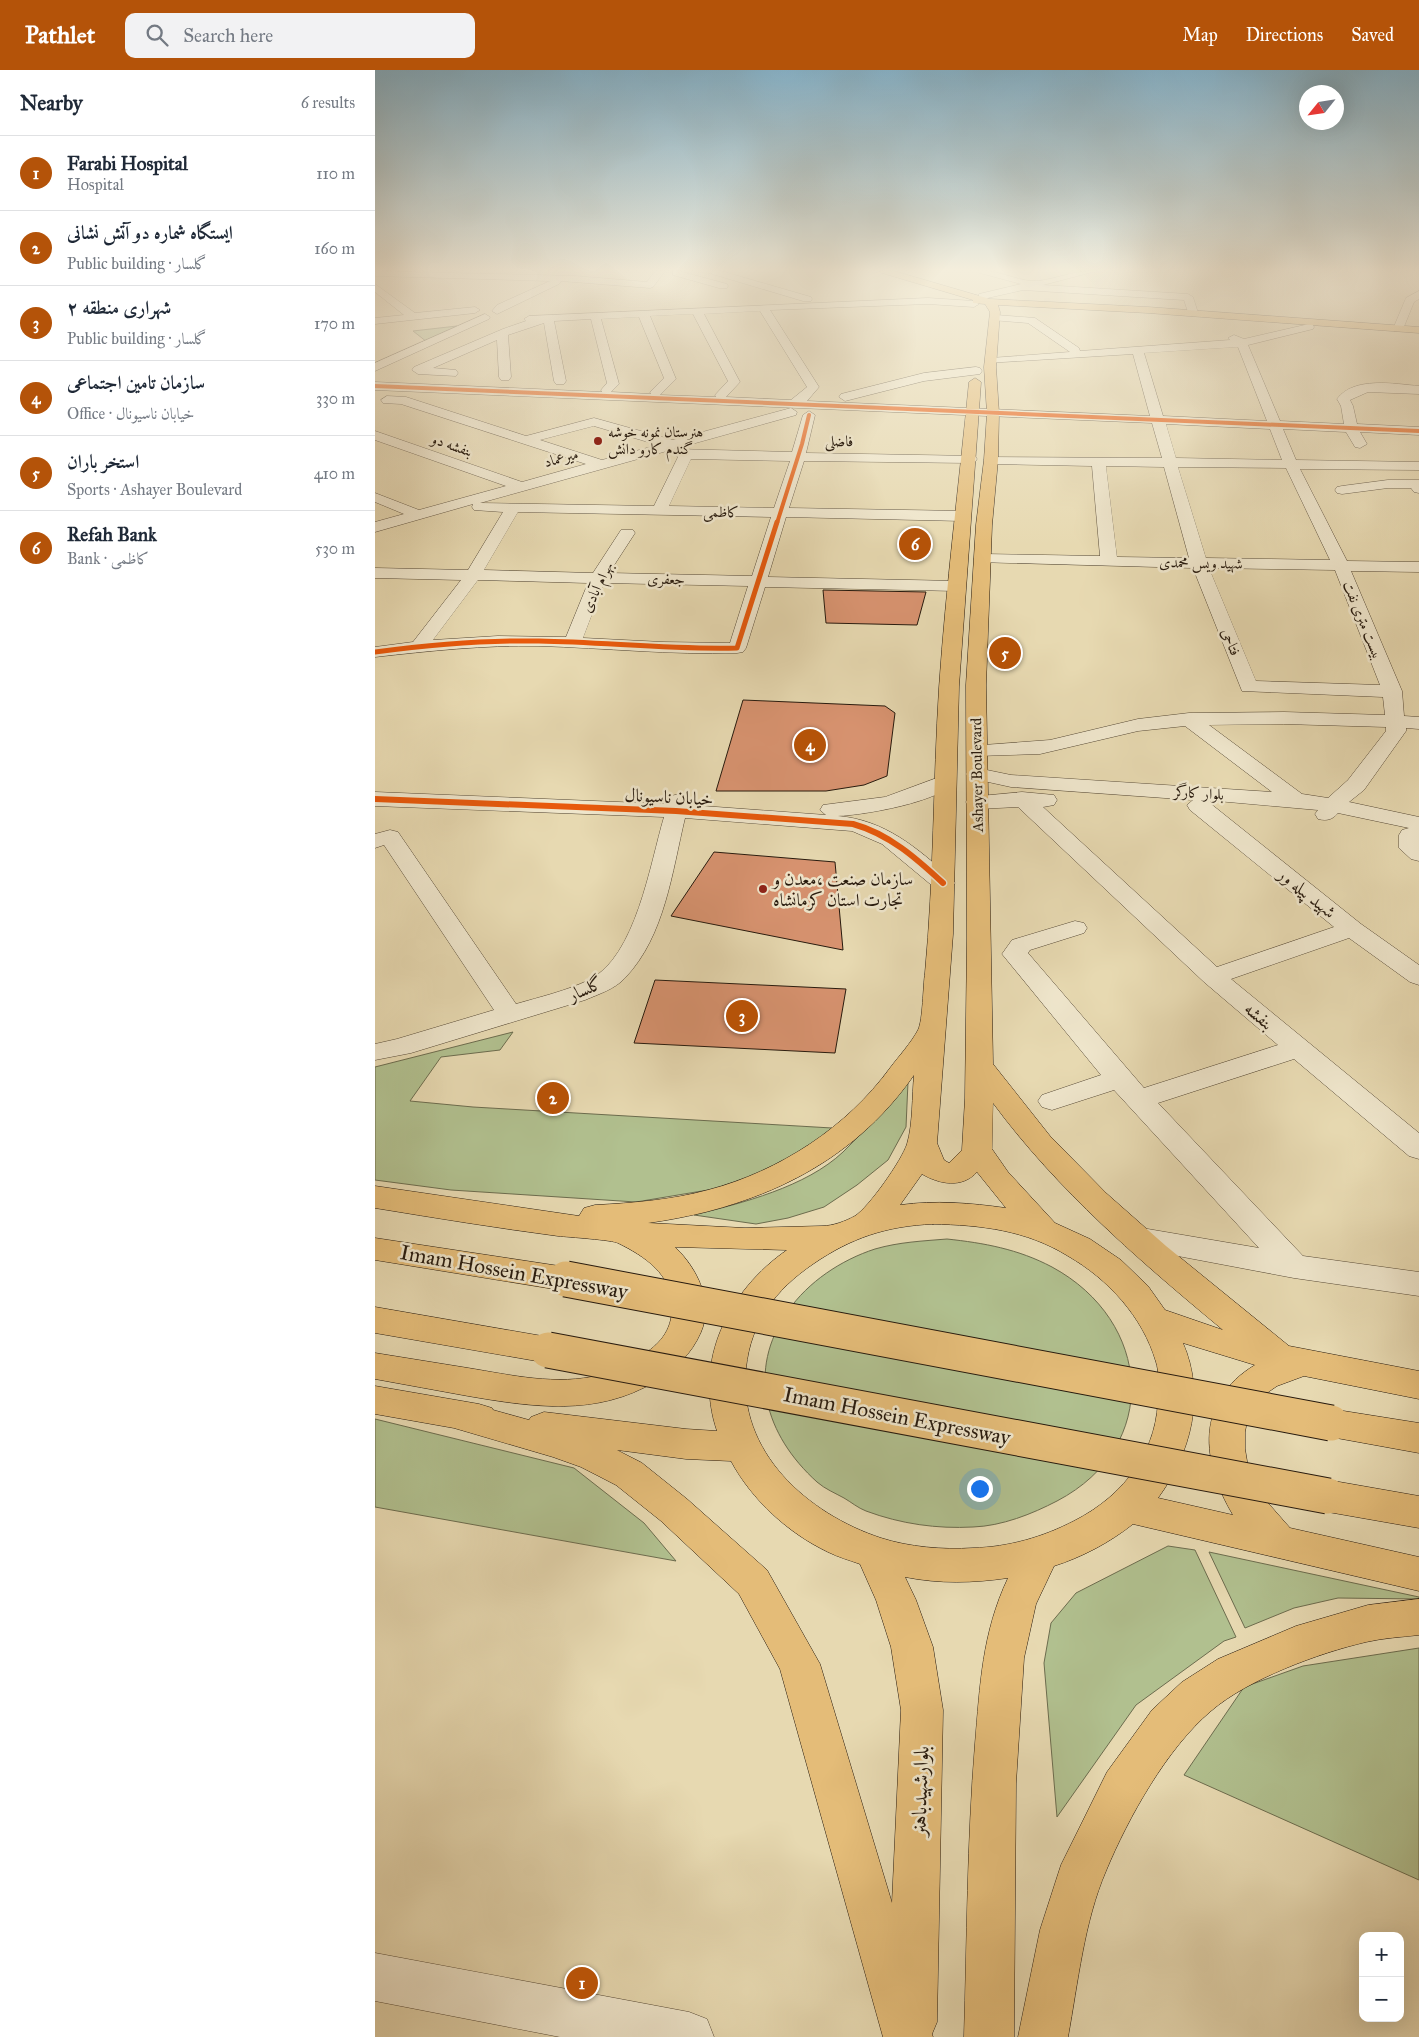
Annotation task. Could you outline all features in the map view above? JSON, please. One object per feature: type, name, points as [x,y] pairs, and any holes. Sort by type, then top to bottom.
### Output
[{"type":"main road","name":"Ashayer Boulevard","points":[[977,1150],[979,1065],[976,685],[982,559],[991,460],[986,363]]},
{"type":"main road","name":"Ashayer Boulevard","points":[[867,1223],[909,1173],[917,1159],[922,1143],[930,1032],[941,934],[949,686],[963,516],[970,459],[989,411]]},
{"type":"main road","points":[[495,1216],[563,1217],[651,1213],[721,1197],[754,1187],[790,1172],[849,1130],[877,1104],[930,1032]]},
{"type":"main road","points":[[979,1065],[1040,1143],[1136,1238],[1292,1360]]},
{"type":"main road","points":[[922,1143],[931,1166],[946,1173],[962,1171],[967,1167],[977,1150],[997,1179],[1044,1230]]},
{"type":"main road","points":[[375,1197],[609,1232],[744,1239],[831,1237]]},
{"type":"main road","points":[[956,1213],[1010,1220],[1044,1230],[1089,1252],[1127,1283],[1156,1320],[1174,1365],[1176,1413],[1161,1461],[1145,1486],[1127,1507],[1088,1534],[1039,1555],[985,1566],[929,1565],[875,1554],[825,1533],[784,1504],[753,1469],[730,1418],[726,1383],[734,1338],[755,1297],[789,1263],[831,1237],[867,1223],[902,1216],[956,1213]]},
{"type":"main road","points":[[375,1366],[527,1393],[563,1395],[599,1390],[629,1379],[662,1361],[684,1335],[689,1307],[687,1291],[670,1260],[657,1249],[639,1239],[609,1232]]},
{"type":"main road","name":"Imam Hossein Expressway","points":[[375,1248],[566,1279],[1419,1438]]},
{"type":"main road","name":"Imam Hossein Expressway","points":[[375,1320],[548,1350],[1419,1512]]},
{"type":"main road","points":[[1156,1320],[1191,1334],[1292,1360],[1419,1385]]},
{"type":"main road","points":[[1279,1542],[1258,1520],[1244,1501],[1235,1480],[1225,1439],[1227,1420],[1236,1402],[1248,1388],[1264,1376],[1292,1360]]},
{"type":"main road","points":[[375,1400],[461,1416],[686,1444],[742,1447]]},
{"type":"main road","points":[[461,1416],[558,1443],[594,1456],[629,1474],[674,1510],[753,1582],[799,1664],[910,2037]]},
{"type":"main road","points":[[1127,1507],[1419,1574]]},
{"type":"main road","name":"بلوارشهیدباهنر","points":[[875,1554],[896,1600],[912,1647],[922,1710],[910,2037]]},
{"type":"main road","points":[[989,2037],[994,1783],[1003,1658],[1016,1604],[1039,1555]]},
{"type":"main road","points":[[1043,2037],[1064,1930],[1084,1865],[1123,1788],[1167,1725],[1197,1696],[1233,1673],[1310,1639],[1368,1623],[1419,1617]]},
{"type":"street","points":[[391,363],[399,366],[410,380],[655,387],[806,407],[835,403],[923,377],[986,363]]},
{"type":"street","points":[[375,367],[399,366],[402,363]]},
{"type":"street","points":[[375,377],[405,363]]},
{"type":"street","points":[[435,363],[418,370],[460,374],[460,363]]},
{"type":"street","points":[[504,363],[505,377]]},
{"type":"street","points":[[557,363],[560,381]]},
{"type":"street","points":[[606,363],[614,386]]},
{"type":"street","points":[[655,387],[670,379],[663,363]]},
{"type":"street","points":[[721,395],[734,382],[725,363]]},
{"type":"street","points":[[375,652],[419,647],[538,641],[695,650],[737,648],[797,457],[806,407],[817,386],[801,363]]},
{"type":"street","name":"فتاحی","points":[[1141,363],[1199,563],[1249,687],[1392,691]]},
{"type":"street","name":"بیست متری نفت","points":[[1248,363],[1291,464],[1341,566],[1392,691],[1395,731],[1355,785],[1330,809]]},
{"type":"street","points":[[375,377],[420,380]]},
{"type":"street","points":[[859,381],[923,377]]},
{"type":"street","points":[[1396,379],[1419,381]]},
{"type":"street","points":[[595,383],[614,386]]},
{"type":"street","points":[[375,386],[806,407],[853,402],[989,411]]},
{"type":"street","points":[[1388,484],[1372,466],[1351,429],[1347,406],[1343,399],[1347,394],[1359,390],[1379,388],[1419,390]]},
{"type":"street","points":[[853,402],[866,393]]},
{"type":"street","points":[[550,408],[541,404],[555,394]]},
{"type":"street","points":[[375,399],[402,400],[600,464]]},
{"type":"street","points":[[835,403],[1417,434],[1417,414]]},
{"type":"street","name":"میرعماد","points":[[375,538],[680,450],[693,440],[806,407]]},
{"type":"street","name":"میرعماد","points":[[375,527],[600,464],[707,444],[806,407]]},
{"type":"street","points":[[400,414],[424,408]]},
{"type":"street","points":[[568,413],[680,450],[659,511]]},
{"type":"street","points":[[526,440],[594,422]]},
{"type":"street","name":"بنفشه دو","points":[[375,435],[519,486]]},
{"type":"street","points":[[693,440],[707,444]]},
{"type":"street","name":"فاضلی","points":[[680,450],[797,457],[970,459]]},
{"type":"street","points":[[991,460],[1419,466]]},
{"type":"street","points":[[1099,461],[1109,562]]},
{"type":"street","points":[[1341,490],[1388,484],[1418,485]]},
{"type":"street","points":[[375,497],[417,514]]},
{"type":"street","name":"کاظمی","points":[[479,507],[963,516]]},
{"type":"street","points":[[419,647],[473,575],[513,508]]},
{"type":"street","name":"بهرام آبادی","points":[[572,643],[598,578],[627,533]]},
{"type":"street","name":"شهید ویس محمدی","points":[[982,559],[1419,567]]},
{"type":"street","name":"جعفری","points":[[375,573],[957,586]]},
{"type":"street","points":[[977,750],[1026,749],[1058,745],[1146,724],[1189,719],[1279,718],[1419,723]]},
{"type":"street","points":[[1189,719],[1296,800]]},
{"type":"street","name":"بلوار کارگر","points":[[977,774],[1011,781],[1296,800],[1417,837]]},
{"type":"street","name":"خیابان ناسیونال","points":[[375,799],[832,810],[884,805],[909,798],[945,781]]},
{"type":"street","name":"خیابان ناسیونال","points":[[375,788],[677,806],[863,826],[889,839],[943,883]]},
{"type":"street","name":"بلوار کارگر","points":[[977,802],[1022,799],[1330,809]]},
{"type":"street","name":"بنفشه","points":[[1022,799],[1213,977],[1298,1048],[1414,1138]]},
{"type":"street","name":"شهید پیله ور","points":[[1198,805],[1352,929],[1419,977]]},
{"type":"street","name":"گلسار","points":[[375,1052],[401,1047],[576,994],[599,985],[616,973],[627,959],[646,924],[677,806]]},
{"type":"street","points":[[375,841],[390,837],[510,1015]]},
{"type":"street","points":[[1075,928],[1021,945],[1015,954],[1119,1079],[1294,1266]]},
{"type":"street","points":[[1213,977],[1352,929]]},
{"type":"street","points":[[1138,1100],[1298,1048]]},
{"type":"street","points":[[1052,1101],[1119,1079]]},
{"type":"street","points":[[1136,1238],[1294,1266],[1419,1284]]},
{"type":"street","points":[[375,1977],[689,2037]]},
{"type":"green space","points":[[513,1032],[500,1050],[441,1057],[410,1101],[473,1107],[832,1128],[801,1153],[761,1173],[714,1189],[636,1202],[451,1190],[375,1180],[375,1067]]},
{"type":"green space","points":[[908,1082],[906,1127],[888,1160],[857,1185],[824,1207],[788,1218],[756,1224],[694,1215],[773,1192],[811,1175],[843,1152]]},
{"type":"green space","points":[[947,1239],[1014,1251],[1052,1267],[1085,1290],[1110,1319],[1125,1350],[1131,1384],[1128,1417],[1115,1449],[1091,1477],[1057,1501],[1006,1522],[984,1526],[946,1527],[919,1525],[879,1516],[860,1508],[827,1489],[799,1464],[785,1444],[774,1423],[767,1401],[765,1379],[767,1356],[775,1334],[796,1300],[815,1282],[850,1259],[875,1249],[902,1243]]},
{"type":"green space","points":[[375,1419],[574,1468],[644,1523],[676,1561],[375,1507]]},
{"type":"green space","points":[[1168,1546],[1195,1550],[1236,1637],[1224,1641],[1136,1705],[1057,1817],[1044,1663],[1051,1623],[1076,1593]]},
{"type":"green space","points":[[1209,1552],[1419,1597],[1419,1599],[1338,1598],[1294,1608],[1245,1628]]},
{"type":"green space","points":[[1419,1648],[1419,1880],[1184,1775],[1244,1687],[1303,1666]]},
{"type":"building","points":[[823,590],[926,592],[917,625],[826,623]]},
{"type":"building","points":[[743,700],[885,706],[895,713],[887,776],[864,785],[826,791],[716,791]]},
{"type":"building","name":"سازمان صنعت ،معدن و تجارت استان کرمانشاه","points":[[714,852],[835,862],[843,950],[671,916]]},
{"type":"building","points":[[655,980],[846,989],[835,1053],[634,1043]]},
{"type":"cycle path","points":[[375,386],[1419,431]]},
{"type":"cycle path","points":[[375,652],[498,641],[539,641],[712,649],[737,648],[802,444],[809,415]]},
{"type":"cycle path","points":[[375,799],[676,811],[853,824],[878,833],[890,840],[943,883]]},
{"type":"place","name":"هنرستان نمونه خوشه گندم کارو دانش","points":[[598,441]]},
{"type":"place","name":"Refah Bank","points":[[915,544]]},
{"type":"place","name":"استخر باران","points":[[1005,653]]},
{"type":"place","name":"سازمان تامین اجتماعی","points":[[810,745]]},
{"type":"place","name":"سازمان صنعت ،معدن و تجارت استان کرمانشاه","points":[[763,889]]},
{"type":"place","name":"شهراری منطقه ۲","points":[[742,1016]]},
{"type":"place","name":"ایستگاه شماره دو آتش نشانی","points":[[553,1098]]},
{"type":"place","name":"Farabi Hospital","points":[[582,1983]]}]
